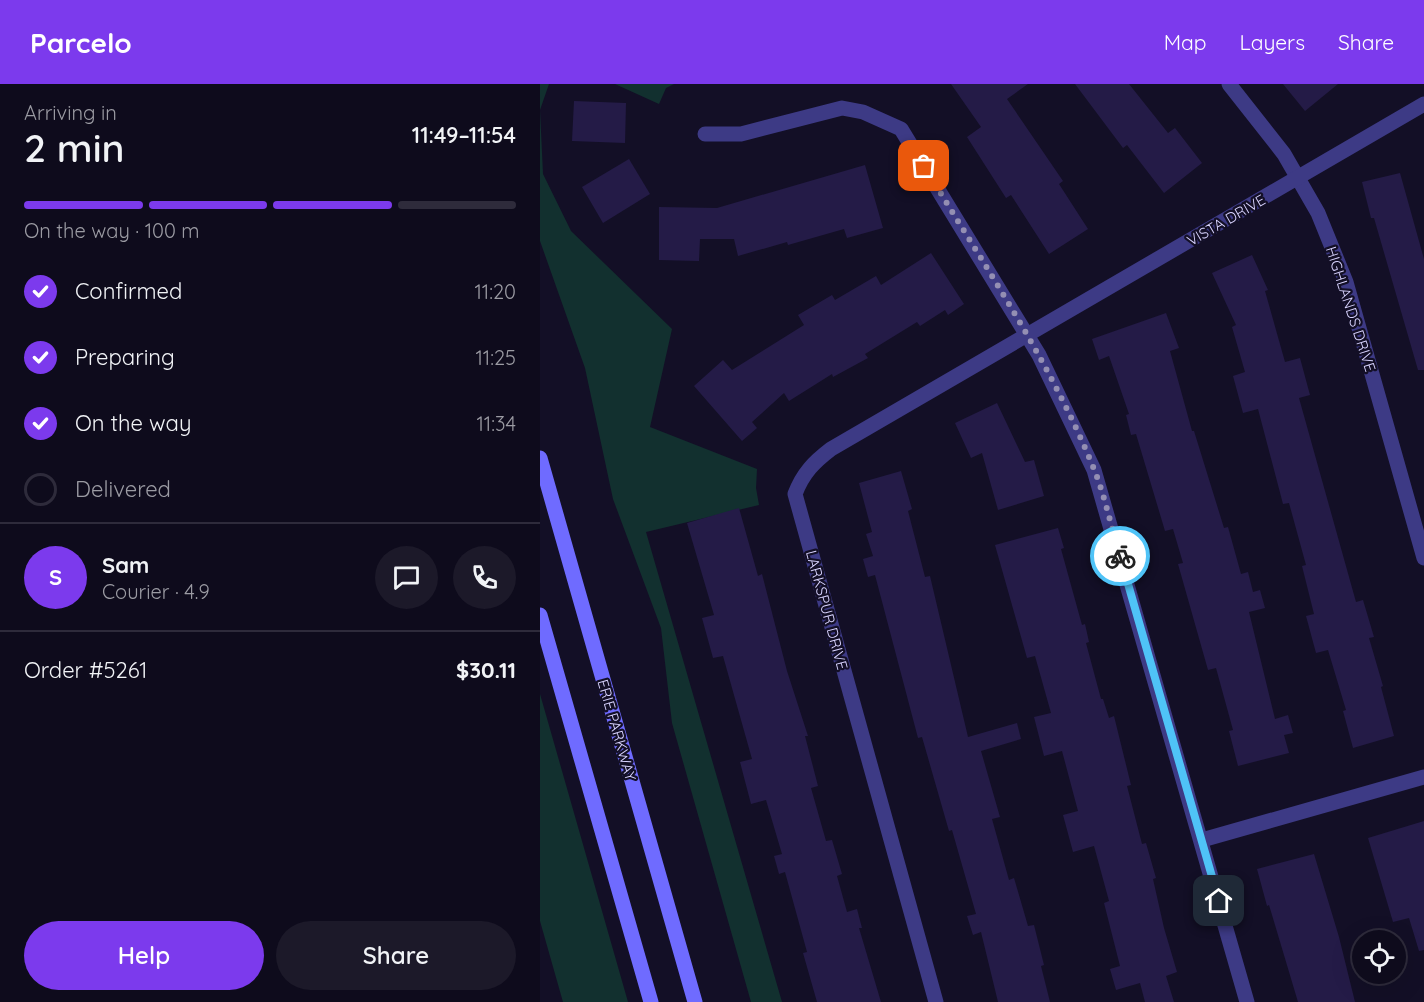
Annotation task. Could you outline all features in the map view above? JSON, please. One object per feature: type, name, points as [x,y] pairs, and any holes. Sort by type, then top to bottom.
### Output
[{"type":"main road","name":"ERIE PARKWAY","points":[[540,458],[695,1002]]},
{"type":"main road","points":[[540,615],[651,1002]]},
{"type":"street","name":"HIGHLANDS DRIVE","points":[[1229,84],[1299,177],[1318,213],[1346,282],[1424,558]]},
{"type":"street","name":"VISTA DRIVE","points":[[1028,335],[1424,104]]},
{"type":"street","points":[[705,134],[741,134],[842,108],[863,112],[901,129],[1028,335],[1053,380],[1094,470],[1247,1002]]},
{"type":"street","name":"LARKSPUR DRIVE","points":[[936,1002],[795,495],[801,478],[813,463],[831,449],[1028,335]]},
{"type":"street","points":[[1202,840],[1424,777]]},
{"type":"green space","points":[[540,84],[549,84],[540,110]]},
{"type":"green space","points":[[615,84],[674,84],[666,88],[659,104]]},
{"type":"green space","points":[[540,110],[543,174],[571,231],[672,329],[650,427],[757,469],[756,488],[759,505],[646,532],[782,1002],[751,1002],[672,723],[661,628],[613,499],[585,368],[540,241]]},
{"type":"green space","points":[[540,694],[628,1002],[563,1002],[540,921]]},
{"type":"building","points":[[951,84],[1028,84],[1007,99],[1063,181],[1059,184],[1088,229],[1049,254],[1011,195],[1006,198],[967,137],[981,127]]},
{"type":"building","points":[[1075,84],[1129,84],[1168,133],[1175,128],[1202,163],[1164,193],[1127,145],[1123,148]]},
{"type":"building","points":[[1283,84],[1338,84],[1305,111]]},
{"type":"building","points":[[574,101],[626,103],[625,143],[572,141]]},
{"type":"building","points":[[629,159],[650,194],[603,223],[582,187]]},
{"type":"building","points":[[865,165],[883,228],[847,238],[844,229],[738,256],[734,239],[700,239],[699,261],[659,260],[659,207],[717,208]]},
{"type":"building","points":[[1400,173],[1424,259],[1424,370],[1418,370],[1362,182]]},
{"type":"building","points":[[931,253],[964,304],[948,315],[945,310],[920,326],[917,322],[865,354],[868,358],[833,377],[832,374],[789,401],[784,393],[752,422],[757,428],[742,441],[694,386],[723,360],[732,370],[804,325],[798,315],[832,295],[835,300],[876,276],[881,285]]},
{"type":"building","points":[[1252,255],[1268,290],[1265,291],[1285,362],[1300,358],[1310,395],[1299,398],[1356,602],[1363,600],[1374,637],[1369,638],[1394,736],[1353,748],[1343,711],[1346,710],[1328,650],[1316,653],[1306,616],[1314,614],[1302,566],[1306,565],[1289,503],[1283,504],[1258,409],[1243,413],[1233,376],[1245,372],[1232,327],[1236,325],[1212,273]]},
{"type":"building","points":[[1166,313],[1179,348],[1170,351],[1192,431],[1194,431],[1224,528],[1228,527],[1241,574],[1248,572],[1253,592],[1260,590],[1265,608],[1249,612],[1275,719],[1288,715],[1293,733],[1284,735],[1289,753],[1238,766],[1229,731],[1233,730],[1216,668],[1208,670],[1178,564],[1183,563],[1173,529],[1165,531],[1136,434],[1131,435],[1126,415],[1129,414],[1109,356],[1099,360],[1092,339]]},
{"type":"building","points":[[997,403],[1025,462],[1034,460],[1044,496],[998,510],[982,453],[971,458],[955,423]]},
{"type":"building","points":[[901,471],[912,509],[908,511],[925,577],[930,576],[968,737],[1017,723],[1021,739],[981,751],[1000,817],[992,819],[1009,880],[1014,878],[1028,926],[1034,925],[1050,1002],[998,1002],[981,932],[973,935],[967,916],[976,914],[922,737],[918,738],[875,575],[868,577],[863,559],[873,556],[866,534],[872,532],[859,483]]},
{"type":"building","points":[[739,508],[758,576],[762,574],[787,671],[808,736],[805,736],[818,786],[811,788],[826,841],[832,840],[842,874],[837,876],[847,912],[857,909],[862,928],[859,928],[881,1002],[817,1002],[803,953],[807,952],[785,872],[779,874],[774,856],[782,854],[766,800],[751,804],[740,762],[752,759],[723,656],[713,658],[702,618],[714,615],[687,523]]},
{"type":"building","points":[[1058,528],[1064,548],[1061,549],[1082,625],[1085,624],[1089,642],[1086,643],[1101,699],[1103,699],[1109,718],[1114,716],[1131,785],[1127,786],[1142,844],[1146,843],[1156,878],[1153,879],[1177,972],[1166,976],[1174,1002],[1145,1002],[1140,983],[1116,990],[1110,969],[1120,966],[1104,903],[1109,901],[1094,846],[1073,852],[1063,815],[1078,811],[1062,751],[1044,756],[1034,717],[1051,713],[1035,656],[1027,658],[995,545]]},
{"type":"building","points":[[1424,821],[1424,950],[1419,951],[1409,918],[1393,922],[1368,838]]},
{"type":"building","points":[[1314,854],[1339,937],[1355,1002],[1298,1002],[1269,905],[1267,906],[1257,869]]},
{"type":"way so far","points":[[924,166],[1028,335],[1053,380],[1094,470],[1120,556]]},
{"type":"route","points":[[1120,556],[1219,901]]}]
